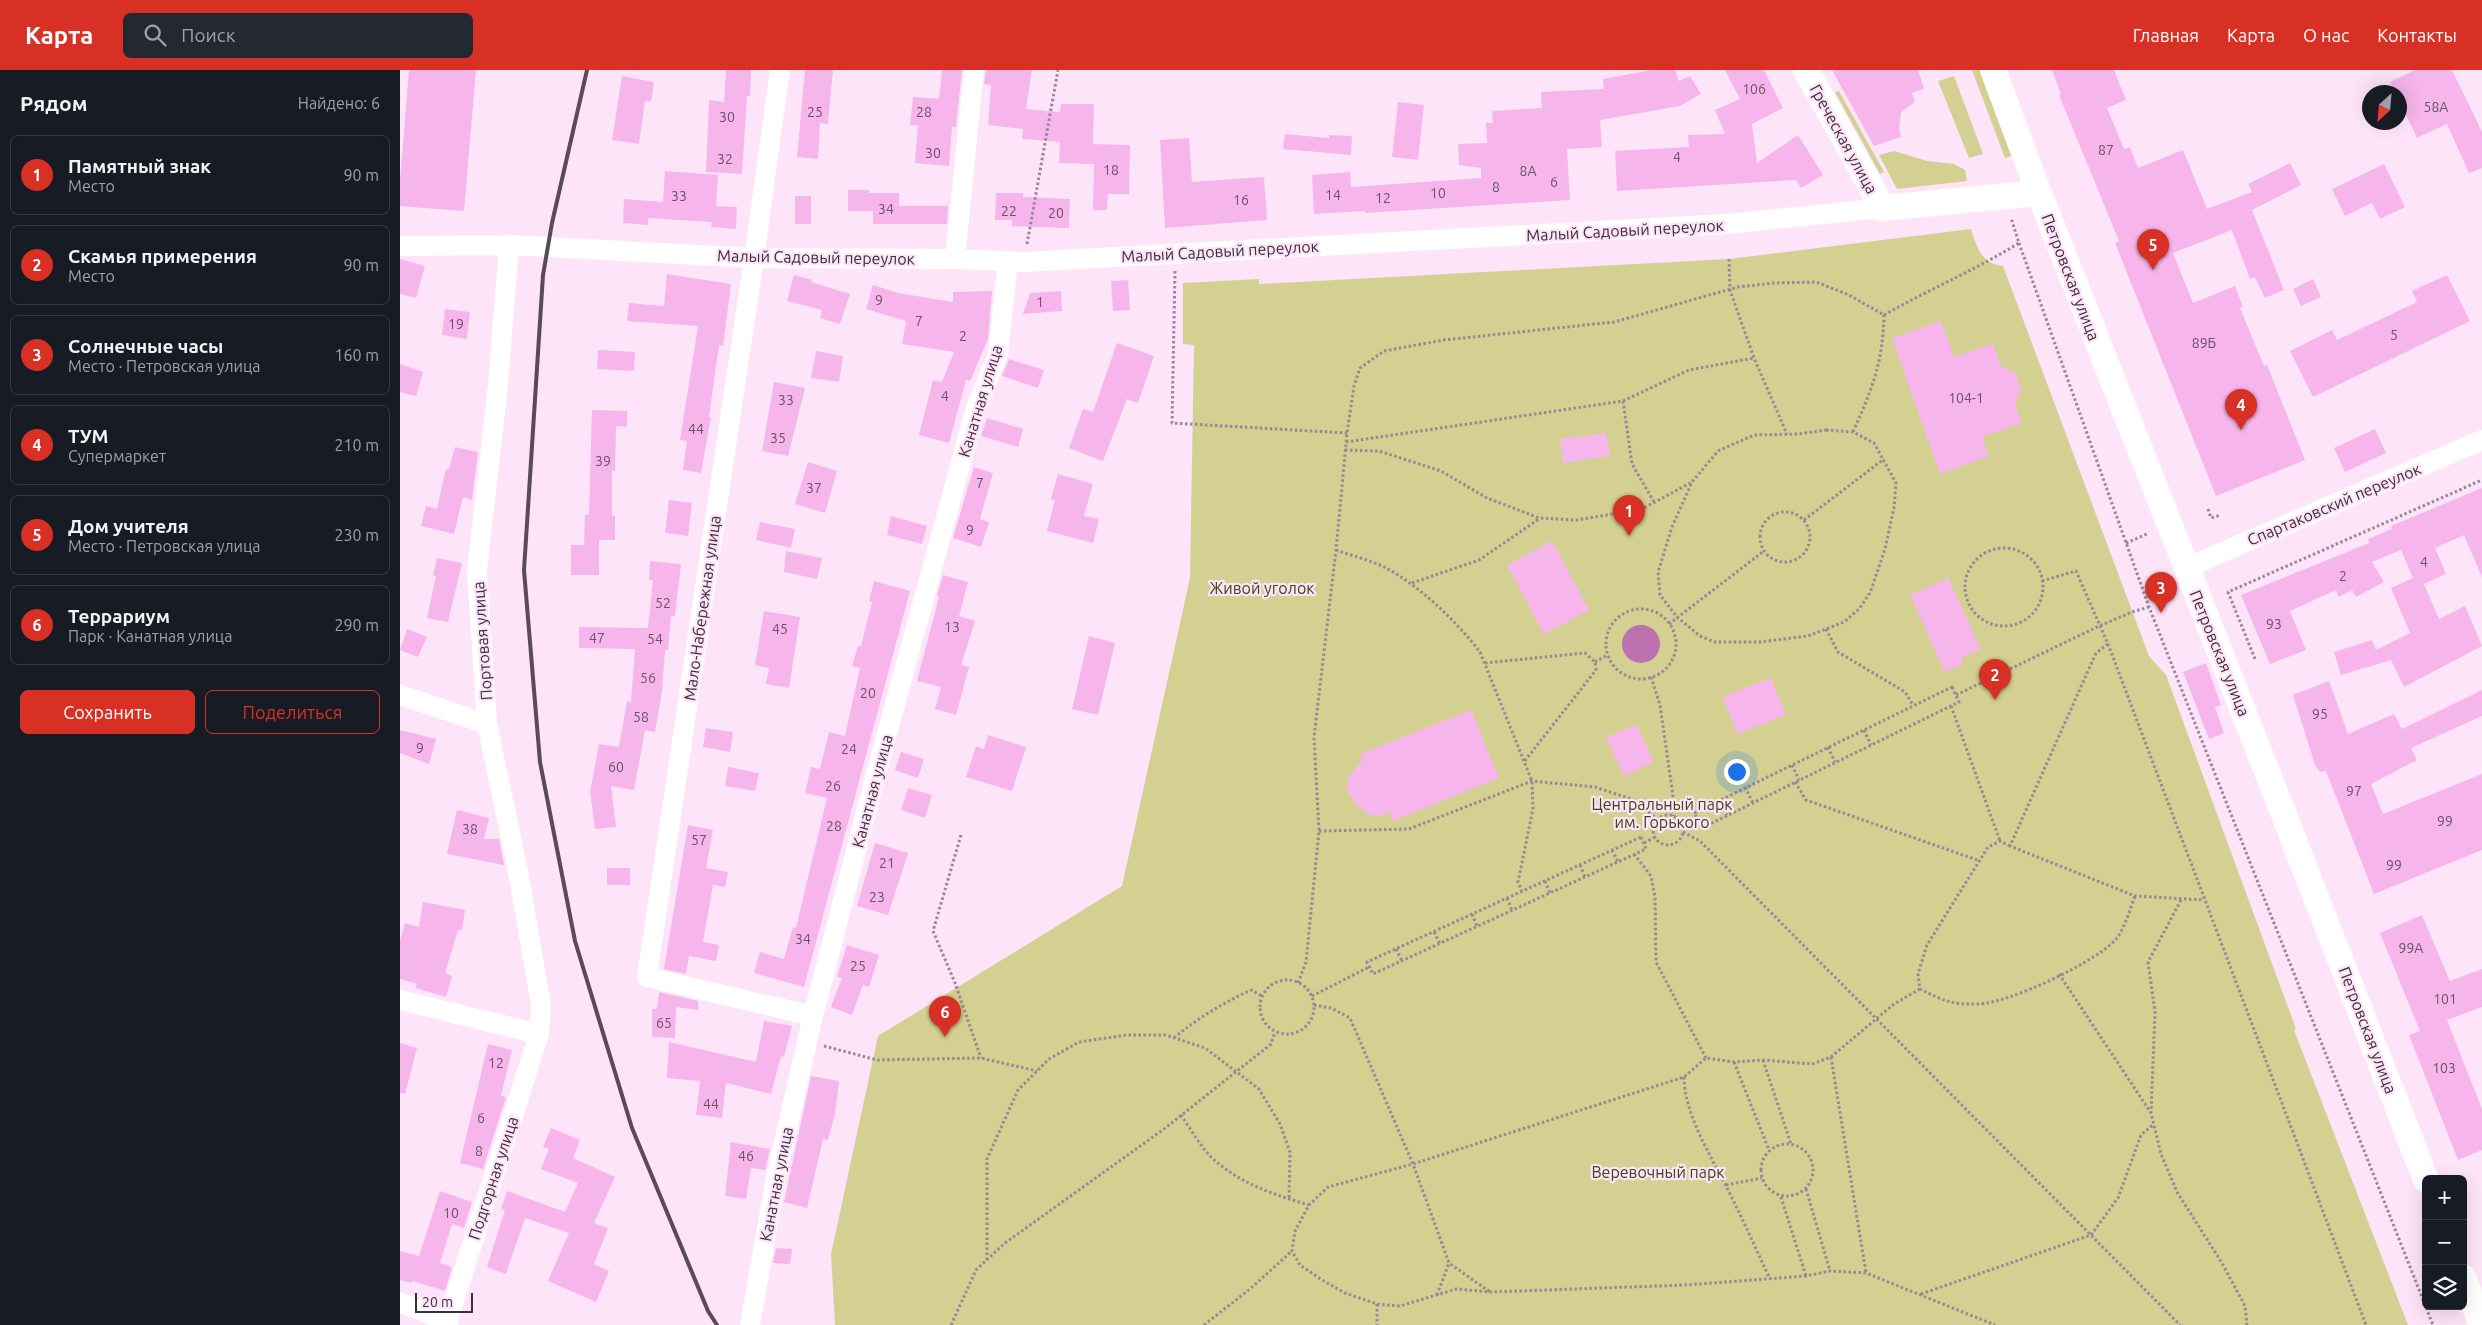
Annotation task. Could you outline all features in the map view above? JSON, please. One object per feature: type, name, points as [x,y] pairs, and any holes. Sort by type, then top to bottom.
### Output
[{"type":"main road","name":"Греческая улица","points":[[1806,70],[1883,208]]},
{"type":"main road","name":"Петровская улица","points":[[1993,70],[2039,193],[2424,1175]]},
{"type":"main road","name":"Малый Садовый переулок","points":[[1883,208],[2039,193]]},
{"type":"main road","points":[[2467,1287],[2482,1325]]},
{"type":"street","name":"Мало-Набережная улица","points":[[780,70],[754,258],[647,977],[813,1016]]},
{"type":"street","points":[[955,259],[974,70]]},
{"type":"street","name":"Малый Садовый переулок","points":[[400,246],[509,245],[754,258],[955,259],[1016,262],[1727,224],[1883,208]]},
{"type":"street","name":"Портовая улица","points":[[509,245],[498,385],[478,571],[487,724],[518,871],[540,1004],[538,1034]]},
{"type":"street","name":"Канатная улица","points":[[750,1325],[776,1177],[813,1016],[875,778],[975,411],[998,354],[1016,262]]},
{"type":"street","name":"Спартаковский переулок","points":[[2186,568],[2482,440]]},
{"type":"street","points":[[400,695],[487,724]]},
{"type":"street","points":[[400,1000],[538,1034]]},
{"type":"street","name":"Подгорная улица","points":[[448,1324],[538,1034]]},
{"type":"street","points":[[400,1303],[428,1313],[448,1324]]},
{"type":"path","points":[[1016,262],[1058,70]]},
{"type":"path","points":[[2010,216],[2150,608],[2433,1325]]},
{"type":"path","points":[[1884,315],[1944,282],[1988,262],[2019,243]]},
{"type":"path","points":[[1175,254],[1172,423],[1346,433]]},
{"type":"path","points":[[1729,259],[1730,290],[1754,358],[1788,434]]},
{"type":"path","points":[[1298,983],[1306,962],[1319,831],[1314,737],[1336,550],[1346,433],[1354,386],[1360,368],[1384,351],[1444,340],[1614,322],[1730,290],[1774,283],[1816,282],[1849,294],[1884,315]]},
{"type":"path","points":[[1853,432],[1879,368],[1883,343],[1884,315]]},
{"type":"path","points":[[1346,442],[1623,401],[1689,370],[1754,358]]},
{"type":"path","points":[[1623,401],[1632,464],[1654,502]]},
{"type":"path","points":[[1826,430],[1853,432],[1874,443],[1896,483],[1894,508],[1880,570],[1870,593],[1859,609],[1844,622],[1808,636],[1760,642],[1714,642],[1700,636],[1677,617],[1660,595],[1658,572],[1672,527],[1692,482],[1718,451],[1754,435],[1788,434],[1826,430]]},
{"type":"path","points":[[1345,450],[1379,451],[1441,471],[1487,498],[1539,518],[1577,520],[1642,509],[1692,482]]},
{"type":"path","points":[[1804,520],[1884,460]]},
{"type":"path","points":[[2255,659],[2228,592],[2482,480]]},
{"type":"path","points":[[2208,509],[2211,518],[2221,515]]},
{"type":"path","points":[[1784,511],[1791,512],[1804,520],[1810,533],[1810,541],[1808,548],[1797,559],[1783,562],[1776,560],[1764,551],[1760,536],[1761,529],[1770,516],[1784,511]]},
{"type":"path","points":[[1411,584],[1480,560],[1539,518]]},
{"type":"path","points":[[2126,543],[2147,534]]},
{"type":"path","points":[[2006,548],[2018,551],[2030,558],[2038,568],[2042,581],[2042,594],[2038,607],[2029,617],[2018,624],[2004,626],[1992,624],[1981,619],[1972,610],[1966,598],[1964,586],[1967,574],[1973,563],[1982,554],[1993,549],[2006,548]]},
{"type":"path","points":[[1336,550],[1385,567],[1411,584],[1466,634],[1480,652],[1532,782],[1533,809],[1518,882],[1522,892]]},
{"type":"path","points":[[1669,624],[1764,551]]},
{"type":"path","points":[[2042,581],[2076,571],[2108,644],[2366,1325]]},
{"type":"path","points":[[1956,694],[2099,626],[2132,612],[2150,608]]},
{"type":"path","points":[[1641,609],[1652,611],[1669,624],[1676,643],[1675,654],[1664,671],[1651,677],[1635,679],[1626,676],[1612,664],[1608,655],[1607,634],[1616,620],[1630,611],[1641,609]]},
{"type":"path","points":[[1826,629],[1838,652],[1904,692],[1913,705]]},
{"type":"path","points":[[2010,846],[2096,653],[2108,644]]},
{"type":"path","points":[[1485,663],[1585,653],[1595,662],[1596,670],[1524,762]]},
{"type":"path","points":[[1595,662],[1608,655]]},
{"type":"path","points":[[1651,677],[1660,705],[1674,803],[1673,816]]},
{"type":"path","points":[[1952,687],[1959,702],[1702,828],[1694,812],[1913,705],[1952,687]]},
{"type":"path","points":[[1951,706],[2000,842]]},
{"type":"path","points":[[1864,730],[1871,745]]},
{"type":"path","points":[[1828,747],[1835,762]]},
{"type":"path","points":[[1792,765],[1806,800],[1980,861]]},
{"type":"path","points":[[1319,831],[1409,829],[1532,782],[1595,787],[1634,800],[1657,819]]},
{"type":"path","points":[[1745,787],[1753,803]]},
{"type":"path","points":[[1720,800],[1727,815]]},
{"type":"path","points":[[1668,815],[1673,816],[1678,818],[1683,827],[1683,832],[1676,843],[1662,844],[1655,837],[1653,829],[1657,819],[1668,815]]},
{"type":"path","points":[[1683,827],[1698,820]]},
{"type":"path","points":[[1683,832],[1700,841],[2180,1325]]},
{"type":"path","points":[[961,835],[933,931],[981,1058]]},
{"type":"path","points":[[1641,837],[1644,843],[1646,849],[1372,974],[1367,962],[1544,881],[1641,837]]},
{"type":"path","points":[[1644,843],[1655,837]]},
{"type":"path","points":[[1920,990],[1918,974],[1927,945],[1988,848],[2000,842],[2135,896],[2204,900]]},
{"type":"path","points":[[1612,850],[1618,862]]},
{"type":"path","points":[[1634,854],[1651,876],[1654,897],[1656,962],[1706,1058]]},
{"type":"path","points":[[1580,865],[1585,877]]},
{"type":"path","points":[[1544,881],[1550,893]]},
{"type":"path","points":[[1920,990],[1948,1003],[1980,1005],[2025,992],[2099,953],[2117,938],[2135,896]]},
{"type":"path","points":[[1507,898],[1512,910]]},
{"type":"path","points":[[2181,900],[2148,962],[2155,1012],[2151,1113],[2161,1154],[2177,1192],[2222,1263],[2245,1306],[2247,1325]]},
{"type":"path","points":[[1472,914],[1477,926]]},
{"type":"path","points":[[1434,932],[1440,944]]},
{"type":"path","points":[[1396,949],[1402,961]]},
{"type":"path","points":[[1312,996],[1369,967]]},
{"type":"path","points":[[2059,974],[2151,1113]]},
{"type":"path","points":[[1290,980],[1298,983],[1312,996],[1314,1005],[1309,1023],[1302,1030],[1294,1034],[1275,1032],[1268,1027],[1260,1013],[1262,996],[1273,983],[1290,980]]},
{"type":"path","points":[[1174,1038],[1197,1020],[1251,990],[1262,996]]},
{"type":"path","points":[[1204,1325],[1250,1289],[1292,1251],[1296,1231],[1309,1205],[1328,1187],[1413,1164],[1684,1077],[1706,1058],[1734,1062],[1763,1060],[1812,1064],[1831,1057],[1894,1004],[1920,990]]},
{"type":"path","points":[[1314,1005],[1331,1008],[1350,1018],[1413,1164],[1449,1263],[1491,1292]]},
{"type":"path","points":[[951,1325],[976,1270],[1004,1243],[1180,1115],[1271,1044],[1275,1032]]},
{"type":"path","points":[[987,1260],[986,1159],[1018,1090],[1049,1059],[1078,1042],[1126,1035],[1166,1035],[1205,1048],[1234,1072],[1259,1089],[1280,1124],[1290,1152],[1289,1199]]},
{"type":"path","points":[[807,1042],[877,1060],[981,1058],[1037,1072]]},
{"type":"path","points":[[1831,1057],[1866,1273]]},
{"type":"path","points":[[1763,1060],[1791,1144]]},
{"type":"path","points":[[1734,1062],[1769,1150]]},
{"type":"path","points":[[1684,1077],[1684,1091],[1703,1142],[1726,1185],[1770,1279]]},
{"type":"path","points":[[1180,1115],[1209,1155],[1233,1175],[1266,1193],[1309,1205]]},
{"type":"path","points":[[1921,1294],[2091,1235],[2118,1198],[2141,1135],[2154,1124]]},
{"type":"path","points":[[1779,1144],[1791,1144],[1802,1148],[1810,1156],[1814,1168],[1812,1179],[1806,1189],[1795,1196],[1781,1196],[1771,1191],[1762,1178],[1760,1171],[1762,1160],[1769,1150],[1779,1144]]},
{"type":"path","points":[[1726,1185],[1762,1178]]},
{"type":"path","points":[[1806,1189],[1830,1271]]},
{"type":"path","points":[[1781,1196],[1806,1276]]},
{"type":"path","points":[[1292,1251],[1300,1265],[1322,1280],[1345,1293],[1377,1304],[1400,1306],[1456,1289],[1491,1292],[1676,1285],[1806,1276],[1830,1271],[1866,1273],[1995,1325]]},
{"type":"path","points":[[1437,1295],[1449,1263]]},
{"type":"path","points":[[1377,1304],[1377,1325]]},
{"type":"green space","points":[[1972,70],[1983,70],[2015,155],[2005,158]]},
{"type":"green space","points":[[1954,76],[1983,154],[1969,158],[1938,81]]},
{"type":"green space","points":[[1839,91],[1884,172],[1880,174],[1835,92]]},
{"type":"green space","points":[[1894,151],[1927,161],[1954,164],[1965,170],[1967,181],[1897,189],[1879,155]]},
{"type":"green space","name":"Центральный парк им. Горького","points":[[1971,229],[1978,248],[1985,258],[1996,265],[2003,266],[2149,656],[2166,675],[2296,1029],[2294,1030],[2408,1325],[835,1325],[831,1254],[878,1036],[1122,886],[1190,578],[1194,345],[1183,344],[1183,283],[1259,279],[1259,284],[1729,259]]},
{"type":"shaded area","points":[[1641,625],[1648,626],[1654,631],[1659,637],[1659,651],[1654,657],[1648,662],[1641,663],[1634,662],[1628,657],[1623,651],[1622,644],[1623,637],[1628,631],[1634,626]]},
{"type":"building","points":[[409,70],[476,70],[464,211],[400,206],[400,180]]},
{"type":"building","points":[[726,70],[751,70],[750,96],[747,96],[742,174],[706,172],[709,100],[724,102]]},
{"type":"building","points":[[805,70],[833,70],[828,124],[820,123],[818,159],[797,157]]},
{"type":"building","points":[[942,70],[962,70],[956,127],[952,127],[949,166],[915,163],[918,125],[910,125],[913,97],[939,99]]},
{"type":"building","points":[[986,70],[1032,70],[1026,109],[1060,112],[1061,104],[1094,104],[1093,144],[1130,145],[1129,194],[1108,194],[1107,210],[1093,210],[1094,164],[1059,163],[1060,142],[1022,139],[1023,129],[988,125],[991,85],[984,84]]},
{"type":"building","points":[[1652,70],[1675,70],[1679,81],[1690,76],[1701,94],[1680,106],[1600,120],[1602,147],[1567,149],[1570,200],[1365,213],[1365,211],[1314,214],[1312,175],[1350,172],[1351,187],[1481,178],[1481,168],[1459,165],[1458,144],[1487,143],[1486,123],[1493,123],[1492,111],[1542,108],[1541,92],[1604,89],[1603,79]]},
{"type":"building","points":[[1725,70],[1764,70],[1783,108],[1752,124],[1757,163],[1798,135],[1823,175],[1801,188],[1796,180],[1617,191],[1615,151],[1689,147],[1688,135],[1725,134],[1715,110],[1740,99]]},
{"type":"building","points":[[1832,70],[1918,70],[1924,89],[1912,93],[1915,102],[1901,112],[1899,129],[1901,137],[1874,146]]},
{"type":"building","points":[[2052,70],[2114,70],[2126,100],[2107,108],[2124,149],[2130,147],[2138,168],[2183,150],[2207,209],[2252,192],[2248,184],[2290,163],[2301,185],[2252,210],[2284,290],[2265,298],[2255,277],[2250,279],[2232,230],[2173,253],[2193,303],[2235,286],[2243,307],[2240,308],[2264,366],[2267,365],[2305,460],[2216,496],[2115,243],[2119,241],[2059,95],[2061,94]]},
{"type":"building","points":[[2415,70],[2452,70],[2482,132],[2482,168],[2469,173],[2447,124],[2417,138],[2407,117],[2407,85],[2392,85],[2390,82]]},
{"type":"building","points":[[622,76],[654,82],[651,102],[645,101],[639,144],[612,140]]},
{"type":"building","points":[[1398,102],[1424,105],[1418,160],[1392,157]]},
{"type":"building","points":[[1285,134],[1329,138],[1329,135],[1352,136],[1351,155],[1283,149]]},
{"type":"building","points":[[1189,138],[1192,182],[1264,177],[1267,220],[1165,228],[1160,140]]},
{"type":"building","points":[[2384,164],[2405,207],[2380,219],[2372,203],[2345,216],[2332,189]]},
{"type":"building","points":[[665,171],[718,175],[716,206],[737,207],[736,229],[711,227],[712,222],[648,218],[648,225],[623,223],[624,199],[663,202]]},
{"type":"building","points":[[848,190],[869,190],[869,193],[899,193],[899,206],[948,206],[947,224],[873,224],[873,211],[848,211]]},
{"type":"building","points":[[996,193],[1023,193],[1023,197],[1070,199],[1069,228],[1012,226],[1012,220],[995,220]]},
{"type":"building","points":[[795,196],[811,196],[811,224],[795,224]]},
{"type":"building","points":[[400,259],[425,266],[416,298],[400,294]]},
{"type":"building","points":[[667,274],[731,284],[723,346],[719,345],[709,417],[711,417],[701,473],[683,470],[687,441],[680,440],[698,326],[627,321],[629,303],[664,306]]},
{"type":"building","points":[[794,275],[850,294],[840,324],[820,318],[822,310],[787,301]]},
{"type":"building","points":[[2447,275],[2470,321],[2313,397],[2290,351],[2332,330],[2337,340],[2417,302],[2412,291]]},
{"type":"building","points":[[2313,279],[2321,297],[2301,306],[2293,289]]},
{"type":"building","points":[[1128,280],[1130,310],[1113,311],[1111,281]]},
{"type":"building","points":[[873,285],[898,293],[953,302],[953,292],[992,291],[988,339],[970,381],[966,380],[949,443],[919,435],[933,380],[942,382],[954,352],[902,344],[906,321],[866,309]]},
{"type":"building","points":[[1061,291],[1062,311],[1023,314],[1030,293]]},
{"type":"building","points":[[445,309],[470,312],[467,339],[442,335]]},
{"type":"building","points":[[1941,321],[1954,357],[1993,344],[2001,366],[2016,374],[2021,391],[2015,404],[2022,423],[1982,437],[1989,456],[1940,474],[1892,338]]},
{"type":"building","points":[[1117,343],[1154,356],[1138,403],[1127,399],[1103,461],[1069,448],[1083,409],[1093,412]]},
{"type":"building","points":[[598,350],[635,352],[634,371],[597,369]]},
{"type":"building","points":[[816,351],[843,356],[839,382],[811,378]]},
{"type":"building","points":[[1009,359],[1044,370],[1038,388],[1002,376]]},
{"type":"building","points":[[400,364],[423,372],[416,396],[400,392]]},
{"type":"building","points":[[774,382],[805,388],[788,456],[762,451]]},
{"type":"building","points":[[592,410],[627,411],[627,427],[616,426],[615,471],[612,470],[612,516],[615,516],[615,540],[599,540],[599,575],[571,575],[571,545],[584,545],[585,515],[589,515]]},
{"type":"building","points":[[987,418],[1023,429],[1018,447],[981,436]]},
{"type":"building","points":[[2375,429],[2386,453],[2345,472],[2334,448]]},
{"type":"building","points":[[1606,433],[1610,456],[1563,463],[1560,439]]},
{"type":"building","points":[[455,447],[478,452],[472,500],[463,497],[454,534],[421,526],[426,506],[437,509],[446,469],[449,469]]},
{"type":"building","points":[[808,462],[837,471],[825,513],[795,504]]},
{"type":"building","points":[[974,467],[993,473],[980,519],[989,522],[981,547],[953,538]]},
{"type":"building","points":[[1058,474],[1093,484],[1084,516],[1099,519],[1093,543],[1047,531],[1055,500],[1051,499]]},
{"type":"building","points":[[2482,488],[2482,577],[2464,535],[2435,548],[2446,574],[2424,584],[2439,619],[2465,606],[2482,646],[2404,687],[2391,660],[2341,675],[2334,652],[2372,640],[2376,650],[2410,633],[2391,588],[2413,578],[2401,550],[2372,562],[2384,582],[2356,597],[2352,590],[2339,597],[2336,590],[2290,611],[2306,650],[2270,664],[2241,595],[2369,543],[2368,539],[2392,529],[2391,526]]},
{"type":"building","points":[[669,500],[692,503],[688,536],[665,533]]},
{"type":"building","points":[[891,516],[927,526],[922,544],[887,535]]},
{"type":"building","points":[[760,522],[795,529],[791,548],[756,540]]},
{"type":"building","points":[[1552,541],[1589,610],[1544,634],[1507,565]]},
{"type":"building","points":[[786,551],[822,558],[817,579],[784,572]]},
{"type":"building","points":[[437,558],[462,563],[448,622],[427,618],[436,576],[433,575]]},
{"type":"building","points":[[650,561],[681,564],[675,616],[671,616],[668,650],[665,650],[662,691],[655,732],[645,730],[634,790],[611,786],[616,827],[595,829],[590,792],[599,744],[619,747],[627,701],[631,702],[635,649],[579,648],[579,627],[648,628],[653,580],[649,580]]},
{"type":"building","points":[[943,575],[968,582],[959,616],[975,621],[961,665],[969,667],[956,715],[935,709],[941,687],[917,681]]},
{"type":"building","points":[[1948,578],[1981,649],[1961,658],[1963,664],[1945,672],[1910,595]]},
{"type":"building","points":[[874,581],[910,591],[804,987],[754,973],[760,952],[784,959],[793,927],[796,928],[827,798],[805,793],[811,767],[820,769],[829,732],[845,736],[860,668],[852,666],[858,646],[861,646],[872,602],[869,601]]},
{"type":"building","points":[[764,611],[800,617],[789,688],[766,684],[769,668],[755,665]]},
{"type":"building","points":[[407,629],[427,637],[418,657],[400,650]]},
{"type":"building","points":[[1089,636],[1115,643],[1098,715],[1072,709]]},
{"type":"building","points":[[2206,663],[2221,705],[2215,707],[2224,733],[2209,739],[2183,672]]},
{"type":"building","points":[[1771,678],[1786,715],[1737,734],[1723,697]]},
{"type":"building","points":[[2329,681],[2348,734],[2394,714],[2402,729],[2482,690],[2482,716],[2411,748],[2417,760],[2371,784],[2383,814],[2482,774],[2482,850],[2374,894],[2326,771],[2320,772],[2315,765],[2293,695]]},
{"type":"building","points":[[1471,710],[1499,778],[1393,821],[1390,812],[1379,816],[1370,815],[1356,805],[1347,790],[1347,779],[1362,760],[1360,754]]},
{"type":"building","points":[[1636,724],[1654,762],[1624,776],[1606,738]]},
{"type":"building","points":[[706,728],[733,732],[730,752],[703,747]]},
{"type":"building","points":[[400,730],[436,739],[429,764],[400,753]]},
{"type":"building","points":[[988,735],[1026,747],[1012,791],[966,777],[976,746],[984,749]]},
{"type":"building","points":[[901,752],[924,759],[918,778],[895,770]]},
{"type":"building","points":[[728,767],[759,773],[755,791],[725,786]]},
{"type":"building","points":[[908,788],[932,795],[925,818],[901,810]]},
{"type":"building","points":[[457,810],[489,818],[484,839],[499,839],[504,865],[447,854]]},
{"type":"building","points":[[688,825],[713,830],[706,868],[728,872],[725,887],[713,885],[703,942],[719,945],[716,961],[689,956],[686,974],[664,969]]},
{"type":"building","points":[[875,843],[908,853],[888,915],[857,906]]},
{"type":"building","points":[[607,868],[630,868],[630,885],[607,885]]},
{"type":"building","points":[[423,902],[465,910],[462,930],[458,930],[445,973],[452,976],[446,997],[415,988],[417,984],[400,979],[400,941],[405,923],[419,927]]},
{"type":"building","points":[[2422,915],[2450,981],[2482,969],[2482,1007],[2447,1020],[2482,1109],[2482,1150],[2458,1160],[2409,1035],[2420,1031],[2380,933]]},
{"type":"building","points":[[847,945],[879,955],[869,987],[863,985],[852,1015],[831,1007],[842,978],[837,977]]},
{"type":"building","points":[[659,992],[698,1001],[698,1010],[676,1007],[675,1038],[652,1037],[652,1009],[657,1009]]},
{"type":"building","points":[[764,1021],[792,1026],[784,1057],[781,1056],[771,1094],[726,1083],[722,1118],[696,1115],[700,1081],[667,1078],[669,1042],[756,1062]]},
{"type":"building","points":[[400,1043],[417,1048],[405,1094],[400,1093]]},
{"type":"building","points":[[488,1044],[512,1050],[501,1096],[506,1097],[483,1169],[460,1163]]},
{"type":"building","points":[[811,1076],[839,1081],[835,1114],[828,1140],[823,1139],[807,1208],[784,1202]]},
{"type":"building","points":[[551,1128],[580,1140],[573,1158],[615,1177],[594,1223],[608,1228],[594,1264],[609,1271],[596,1302],[548,1281],[569,1233],[525,1218],[506,1274],[487,1267],[505,1210],[501,1209],[507,1191],[565,1212],[578,1183],[541,1169],[549,1149],[543,1147]]},
{"type":"building","points":[[731,1142],[770,1149],[765,1170],[751,1168],[746,1199],[725,1196]]},
{"type":"building","points":[[440,1191],[472,1202],[464,1228],[452,1224],[440,1263],[452,1267],[445,1291],[413,1281],[412,1283],[400,1280],[400,1251],[419,1256]]},
{"type":"building","points":[[776,1248],[792,1249],[790,1264],[773,1263]]},
{"type":"railway","points":[[587,70],[552,223],[543,275],[524,570],[540,762],[575,941],[632,1128],[708,1311],[717,1325]]},
{"type":"place","name":"Дом учителя","points":[[2153,270]]},
{"type":"place","name":"ТУМ","points":[[2241,430]]},
{"type":"place","name":"Памятный знак","points":[[1629,536]]},
{"type":"place","name":"Солнечные часы","points":[[2161,613]]},
{"type":"place","name":"Скамья примерения","points":[[1995,700]]},
{"type":"place","name":"Террариум","points":[[945,1037]]},
{"type":"park label","name":"Живой уголок","points":[[1262,588]]},
{"type":"park label","name":"Веревочный парк","points":[[1658,1172]]}]
